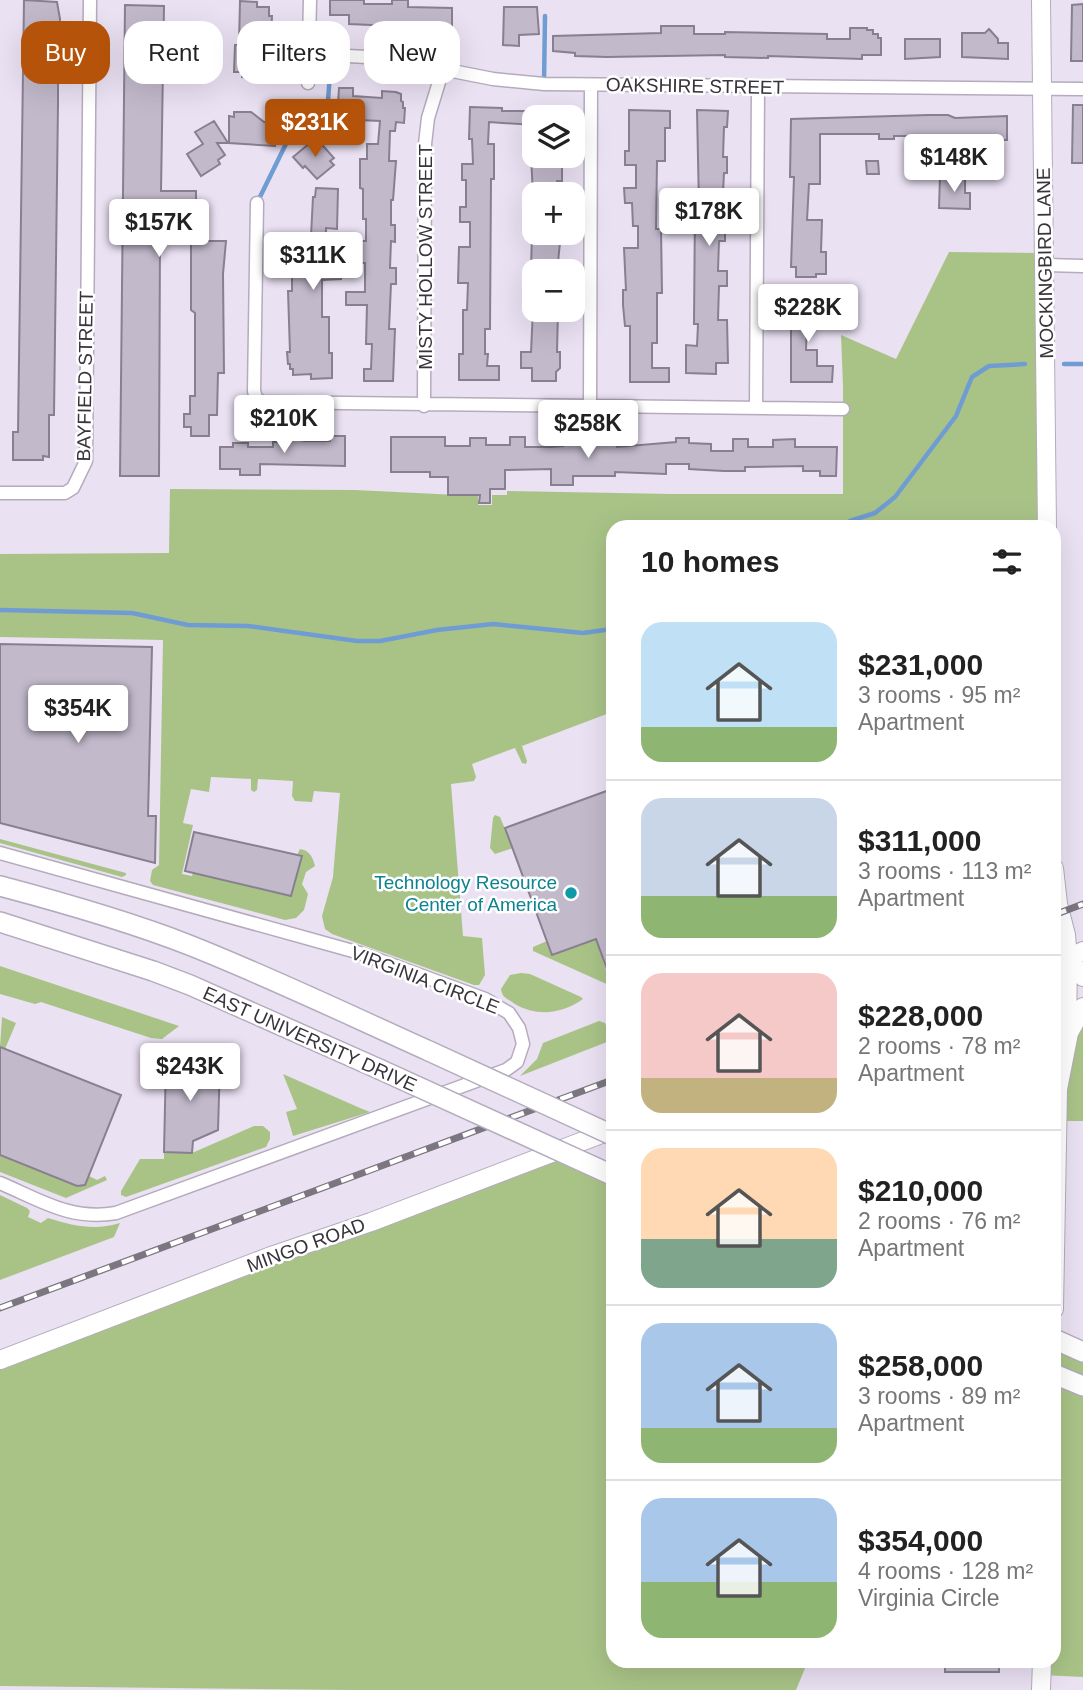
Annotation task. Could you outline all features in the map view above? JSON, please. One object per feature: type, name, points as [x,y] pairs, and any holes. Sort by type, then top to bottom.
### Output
[{"type":"main road","name":"EAST UNIVERSITY DRIVE","points":[[0,886],[76,907],[186,944],[283,984],[606,1129]]},
{"type":"main road","name":"EAST UNIVERSITY DRIVE","points":[[0,922],[190,985],[606,1172]]},
{"type":"main road","points":[[1061,1342],[1083,1352]]},
{"type":"main road","points":[[1061,1377],[1083,1387]]},
{"type":"street","name":"BAYFIELD STREET","points":[[0,493],[65,493],[73,488],[86,461],[90,0]]},
{"type":"street","points":[[310,0],[310,21]]},
{"type":"street","name":"MOCKINGBIRD LANE","points":[[1041,0],[1047,520]]},
{"type":"street","name":"OAKSHIRE STREET","points":[[460,72],[510,81],[591,85],[1083,89]]},
{"type":"street","name":"MISTY HOLLOW STREET","points":[[424,406],[425,144],[428,118],[438,84]]},
{"type":"street","points":[[590,406],[591,85]]},
{"type":"street","points":[[756,407],[758,86]]},
{"type":"street","points":[[257,204],[254,391],[259,400],[270,404],[843,409]]},
{"type":"street","points":[[1046,265],[1083,266]]},
{"type":"street","name":"VIRGINIA CIRCLE","points":[[0,853],[349,950],[401,967],[485,999],[502,1009],[516,1023],[523,1044],[517,1062],[506,1070],[116,1213],[92,1216],[68,1213],[0,1183]]},
{"type":"street","points":[[1061,915],[1068,958],[1061,1070]]},
{"type":"street","points":[[1068,958],[1083,976]]},
{"type":"street","points":[[1064,1051],[1069,1033],[1083,1007]]},
{"type":"street","name":"MINGO ROAD","points":[[0,1360],[271,1256],[371,1222],[606,1134]]},
{"type":"street","points":[[1041,1690],[1042,1668]]},
{"type":"green space","points":[[949,252],[1046,253],[1047,520],[606,520],[606,714],[522,746],[526,764],[522,763],[515,748],[472,764],[476,777],[474,781],[451,784],[463,936],[482,938],[485,975],[479,985],[332,934],[325,929],[322,916],[333,877],[340,793],[314,791],[312,802],[295,801],[292,796],[293,781],[258,779],[257,790],[254,792],[251,790],[251,779],[211,777],[209,792],[191,789],[183,823],[193,825],[182,874],[192,876],[193,873],[291,895],[302,856],[297,855],[300,849],[306,851],[315,866],[306,872],[302,884],[308,894],[304,910],[296,918],[285,920],[153,885],[150,881],[152,870],[159,865],[163,640],[0,637],[0,554],[169,553],[170,489],[355,490],[478,496],[478,505],[492,505],[492,495],[507,495],[507,491],[843,494],[841,335],[896,359]]},
{"type":"green space","points":[[495,815],[500,817],[513,848],[495,854],[490,848]]},
{"type":"green space","points":[[0,839],[126,875],[122,877],[0,843]]},
{"type":"green space","points":[[596,939],[606,970],[606,984],[533,951],[533,947],[547,941]]},
{"type":"green space","points":[[0,966],[179,1026],[162,1039],[151,1038],[41,1002],[35,1004],[0,994]]},
{"type":"green space","points":[[530,974],[583,999],[558,1011],[541,1012],[523,1008],[506,998],[501,989],[510,975]]},
{"type":"green space","points":[[1083,1007],[1083,1121],[1061,1121],[1061,1107]]},
{"type":"green space","points":[[2,1017],[16,1023],[5,1049],[0,1047]]},
{"type":"green space","points":[[599,1021],[606,1025],[606,1042],[520,1076],[537,1059],[543,1043]]},
{"type":"green space","points":[[283,1074],[370,1112],[293,1136],[286,1112],[297,1109]]},
{"type":"green space","points":[[254,1126],[263,1126],[270,1132],[266,1147],[126,1197],[121,1195],[140,1159],[164,1159],[164,1152],[192,1153]]},
{"type":"green space","points":[[560,1150],[606,1172],[606,1668],[805,1668],[796,1690],[351,1690],[0,1686],[0,1360]]},
{"type":"green space","points":[[0,1155],[77,1186],[85,1185],[89,1176],[97,1180],[105,1176],[107,1180],[66,1198],[0,1172]]},
{"type":"green space","points":[[0,1195],[27,1208],[30,1211],[28,1217],[41,1223],[48,1218],[84,1226],[102,1227],[120,1223],[114,1237],[0,1280]]},
{"type":"green space","points":[[1061,1342],[1083,1352],[1083,1677],[1041,1675],[1042,1668],[1061,1668]]},
{"type":"building","points":[[24,0],[57,2],[60,21],[24,21]]},
{"type":"building","points":[[330,0],[364,0],[364,4],[392,4],[392,0],[408,0],[408,7],[452,8],[452,21],[364,21],[364,25],[350,24],[349,15],[330,15]]},
{"type":"building","points":[[240,1],[257,2],[257,7],[269,7],[269,16],[272,16],[272,21],[240,21]]},
{"type":"building","points":[[1083,4],[1083,61],[1071,61],[1072,5]]},
{"type":"building","points":[[125,5],[164,6],[164,21],[125,21]]},
{"type":"building","points":[[504,7],[537,7],[539,34],[519,35],[519,46],[503,45]]},
{"type":"building","points":[[661,26],[694,26],[694,34],[827,34],[827,39],[850,39],[850,28],[867,28],[881,38],[881,55],[862,55],[862,59],[725,55],[607,57],[575,56],[575,53],[553,51],[553,36],[661,33]]},
{"type":"building","points":[[989,29],[998,39],[998,43],[1008,43],[1008,59],[962,57],[962,33],[985,33]]},
{"type":"building","points":[[905,39],[940,39],[940,57],[905,59]]},
{"type":"building","points":[[237,45],[237,72],[234,72]]},
{"type":"building","points":[[23,84],[58,84],[54,415],[49,415],[49,457],[43,456],[43,460],[13,460],[13,432],[18,432]]},
{"type":"building","points":[[124,84],[163,84],[161,191],[196,191],[196,203],[203,203],[202,241],[226,241],[223,274],[224,373],[218,373],[217,415],[209,415],[209,436],[191,436],[191,427],[184,427],[184,414],[190,414],[190,396],[195,396],[191,234],[160,234],[159,476],[120,476]]},
{"type":"building","points":[[339,88],[353,88],[353,96],[382,98],[382,91],[396,92],[401,94],[405,108],[404,123],[396,122],[395,131],[390,131],[389,161],[396,161],[391,200],[391,225],[395,225],[395,242],[391,241],[390,268],[396,268],[396,284],[391,284],[389,329],[395,329],[393,381],[364,381],[364,369],[371,369],[372,344],[366,344],[367,305],[346,305],[346,292],[365,292],[365,263],[361,263],[361,241],[366,241],[366,219],[363,219],[360,159],[367,159],[367,144],[378,144],[380,121],[337,119]]},
{"type":"building","points":[[1073,105],[1083,105],[1083,163],[1072,163]]},
{"type":"building","points":[[470,107],[522,111],[522,124],[489,122],[488,144],[494,144],[494,179],[491,179],[490,329],[485,329],[485,354],[488,354],[487,366],[499,366],[499,380],[459,380],[459,354],[463,354],[463,310],[467,310],[468,283],[458,283],[459,247],[470,247],[470,222],[460,222],[460,207],[466,207],[466,180],[462,180],[462,164],[473,164],[472,139],[469,139]]},
{"type":"building","points":[[629,110],[670,111],[670,128],[665,128],[665,161],[657,161],[656,229],[661,229],[662,293],[657,293],[657,343],[652,343],[652,368],[669,368],[669,382],[630,382],[630,326],[625,326],[623,305],[623,290],[626,290],[624,248],[638,248],[638,226],[633,226],[632,203],[625,203],[624,188],[636,188],[636,165],[625,165],[625,151],[629,151]]},
{"type":"building","points":[[697,110],[728,111],[727,127],[724,127],[723,157],[727,157],[727,173],[724,173],[723,192],[714,192],[714,222],[725,222],[725,241],[719,241],[718,271],[727,271],[727,286],[719,286],[718,320],[727,320],[728,363],[716,363],[716,374],[686,373],[686,345],[697,346],[698,324],[694,324],[695,206],[699,206]]},
{"type":"building","points":[[234,112],[251,112],[264,122],[276,122],[275,146],[229,143],[229,116],[234,117]]},
{"type":"building","points":[[948,115],[955,118],[1007,116],[1007,140],[991,140],[991,149],[972,150],[972,147],[939,147],[939,141],[926,141],[926,136],[879,139],[879,134],[820,134],[820,184],[809,184],[807,220],[822,220],[821,252],[826,252],[826,274],[796,277],[796,267],[791,267],[794,177],[790,177],[791,119]]},
{"type":"building","points":[[214,121],[228,143],[217,143],[225,155],[218,160],[220,164],[201,176],[187,154],[203,144],[195,132]]},
{"type":"building","points":[[316,138],[334,158],[330,161],[334,165],[317,179],[293,157]]},
{"type":"building","points":[[866,161],[878,161],[879,174],[867,174]]},
{"type":"building","points":[[532,168],[562,168],[562,181],[532,182]]},
{"type":"building","points":[[940,177],[965,177],[965,193],[970,193],[970,209],[939,208]]},
{"type":"building","points":[[316,188],[338,189],[337,229],[326,228],[326,253],[341,253],[341,279],[322,280],[322,317],[329,317],[332,378],[311,379],[311,374],[293,375],[293,369],[290,369],[288,364],[288,291],[292,291],[292,275],[295,275],[295,248],[305,248],[305,236],[311,236]]},
{"type":"building","points":[[532,245],[560,245],[558,259],[531,259]]},
{"type":"building","points":[[801,301],[832,301],[832,319],[807,318],[806,350],[817,350],[817,366],[833,366],[832,382],[791,382],[791,316],[797,316],[797,306],[801,306]]},
{"type":"building","points":[[532,322],[558,322],[557,352],[560,352],[560,368],[556,372],[556,381],[532,381],[532,368],[521,368],[521,352],[531,352]]},
{"type":"building","points":[[282,436],[294,436],[294,439],[305,441],[330,441],[330,436],[345,436],[345,466],[260,464],[260,475],[240,475],[240,469],[220,469],[220,447],[233,447],[233,443],[248,443],[248,447],[273,447],[273,442],[282,442]]},
{"type":"building","points":[[617,436],[617,447],[676,442],[676,438],[689,438],[689,443],[711,444],[711,451],[733,451],[733,439],[748,439],[748,447],[773,447],[773,440],[795,439],[795,447],[837,447],[836,476],[820,476],[820,471],[803,471],[803,466],[745,467],[745,471],[724,471],[689,469],[689,464],[666,464],[666,474],[615,472],[615,476],[573,476],[573,485],[551,485],[551,469],[505,470],[505,489],[490,489],[490,503],[479,503],[480,495],[448,495],[448,477],[430,477],[430,472],[391,472],[391,437],[445,437],[445,446],[470,446],[470,438],[486,438],[486,445],[510,445],[510,437],[525,437],[525,447],[551,447],[563,446],[563,438],[598,439]]},
{"type":"building","points":[[0,644],[152,647],[148,816],[156,816],[155,863],[0,823]]},
{"type":"building","name":"Technology Resource Center of America","points":[[606,791],[606,966],[596,939],[552,955],[505,828]]},
{"type":"building","points":[[194,832],[302,856],[291,896],[185,871]]},
{"type":"building","points":[[0,1047],[121,1095],[85,1185],[77,1186],[0,1155]]},
{"type":"building","points":[[166,1061],[220,1062],[218,1130],[193,1141],[192,1153],[164,1152]]},
{"type":"building","points":[[945,1668],[999,1668],[999,1672],[945,1672]]},
{"type":"waterway","points":[[544,83],[545,16]]},
{"type":"waterway","points":[[257,203],[305,105],[324,104],[328,101],[329,84]]},
{"type":"waterway","points":[[853,520],[875,513],[895,497],[956,416],[972,377],[989,366],[1025,364]]},
{"type":"waterway","points":[[1064,364],[1083,364]]},
{"type":"waterway","points":[[0,610],[132,613],[188,625],[248,626],[357,641],[380,641],[437,630],[493,624],[583,633],[606,630]]},
{"type":"railway","points":[[1061,912],[1083,904]]},
{"type":"railway","points":[[0,1308],[606,1082]]},
{"type":"place","name":"Technology Resource Center of America","points":[[571,893]]}]
